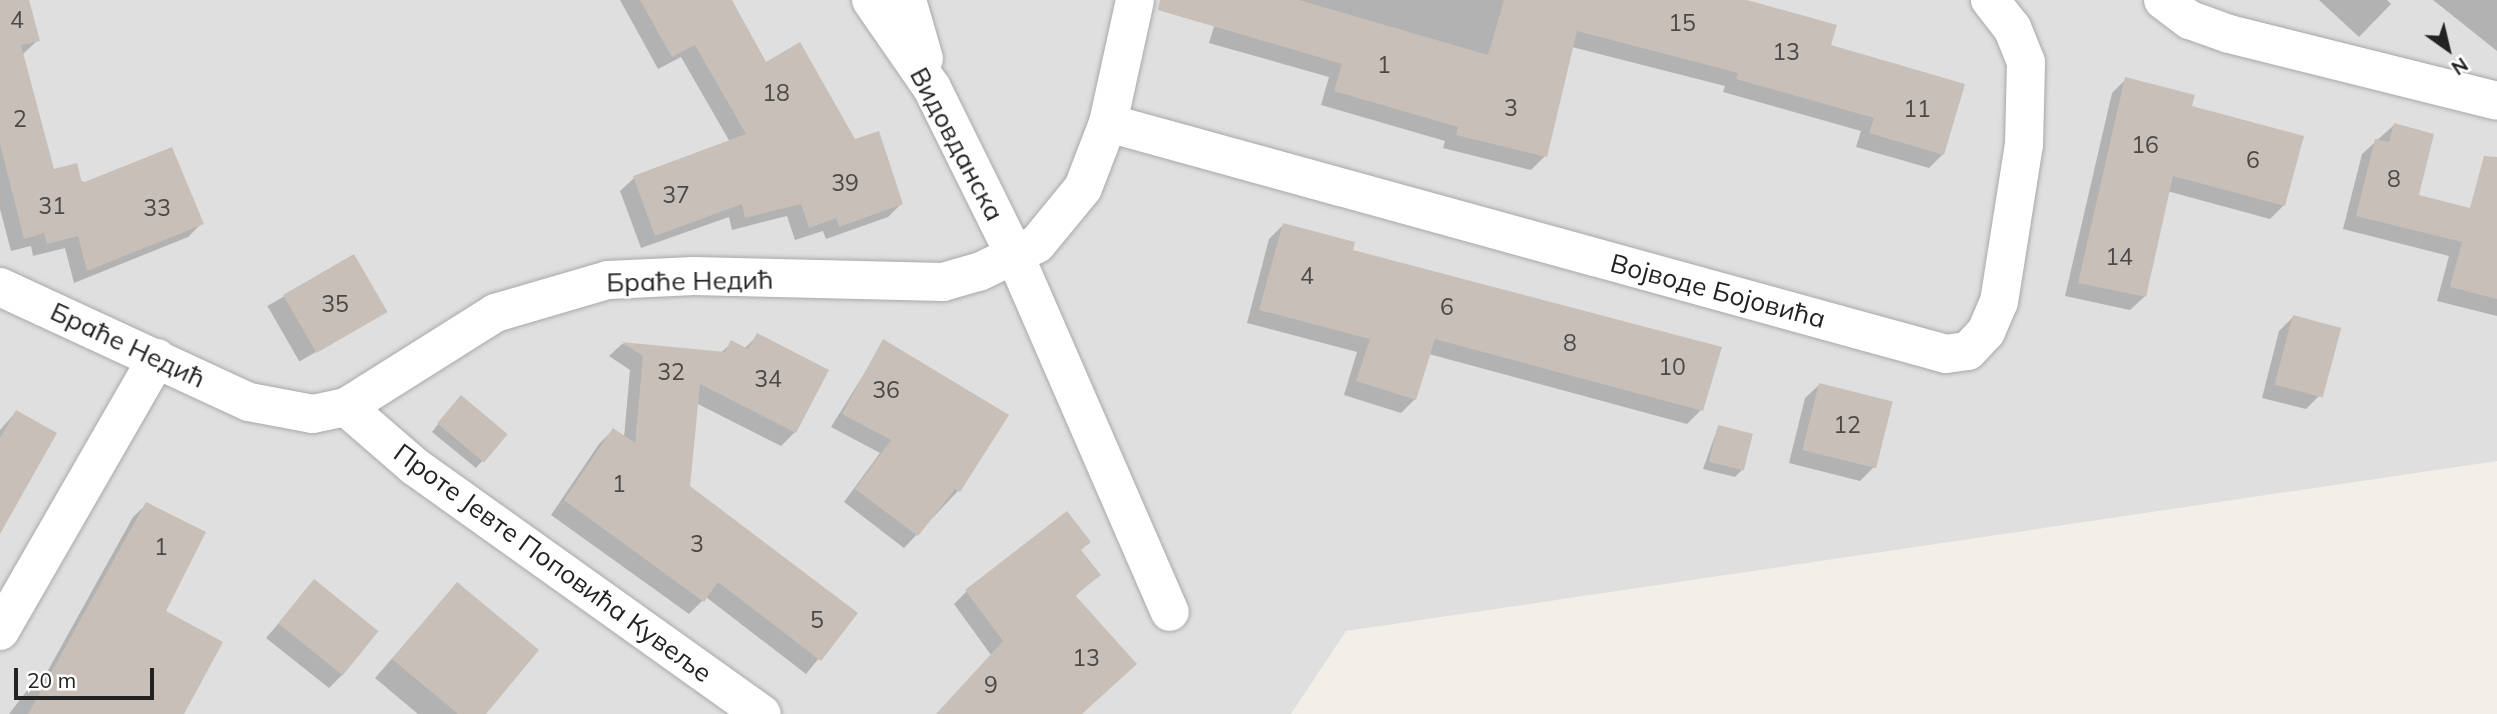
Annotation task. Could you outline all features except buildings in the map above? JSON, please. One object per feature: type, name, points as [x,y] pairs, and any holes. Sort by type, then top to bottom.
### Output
[{"type":"street","name":"Видовданска","points":[[871,0],[933,88],[1015,256]]},
{"type":"street","points":[[907,0],[933,88]]},
{"type":"street","name":"Браће Недић","points":[[0,287],[249,402],[313,414],[346,407],[460,330],[538,296],[608,281],[694,276],[943,282],[1015,256],[1037,244],[1070,207],[1108,123],[1135,0]]},
{"type":"street","name":"Војводе Бојовића","points":[[1108,123],[1946,354],[1968,351],[1986,332],[1999,302],[2024,145],[2026,62],[2012,28],[1990,0]]},
{"type":"street","points":[[2163,0],[2190,20],[2229,34],[2497,101]]},
{"type":"street","points":[[1015,256],[1170,612]]},
{"type":"street","points":[[0,631],[157,358]]},
{"type":"street","name":"Проте Јевте Поповића Кувеље","points":[[346,407],[414,466],[762,714]]},
{"type":"shaded area","points":[[0,0],[2497,0],[2497,461],[1346,631],[1291,714],[0,714]]}]
